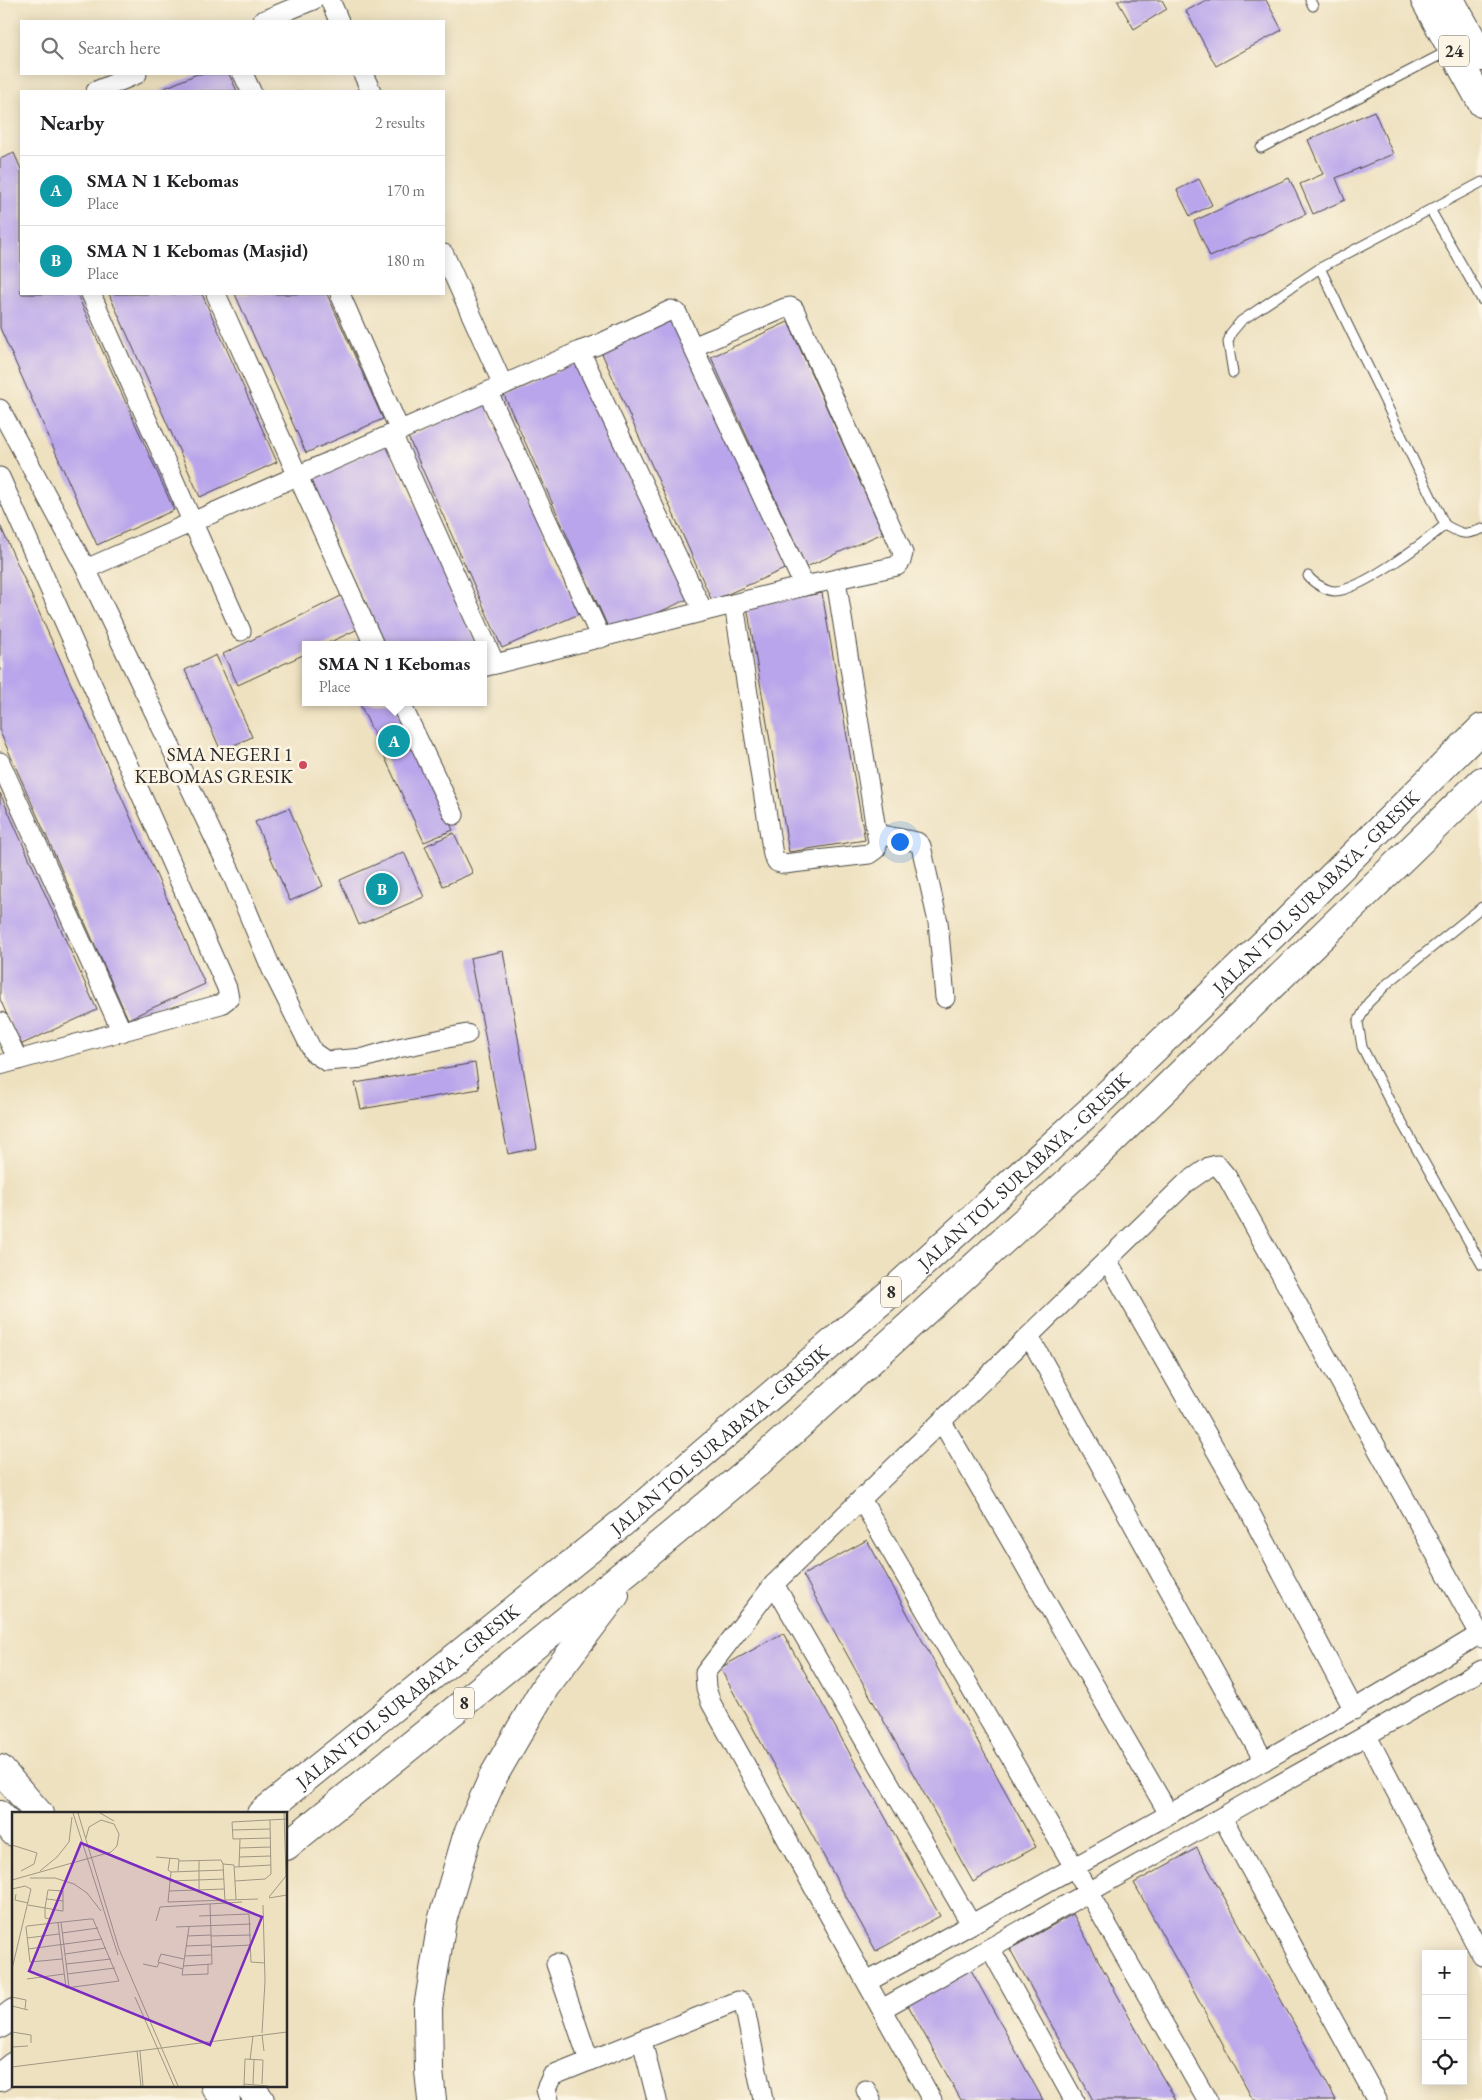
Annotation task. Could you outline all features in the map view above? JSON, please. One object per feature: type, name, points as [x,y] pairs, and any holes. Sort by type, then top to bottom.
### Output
[{"type":"highway","name":"24","points":[[1425,0],[1482,103]]},
{"type":"highway","name":"24","points":[[1450,0],[1482,57]]},
{"type":"highway","name":"JALAN TOL SURABAYA - GRESIK","points":[[263,1812],[622,1524],[895,1289],[1092,1109],[1281,927],[1482,728]]},
{"type":"highway","name":"JALAN TOL SURABAYA - GRESIK","points":[[288,1844],[641,1560],[759,1462],[1094,1158],[1482,781]]},
{"type":"highway","points":[[432,2100],[429,2071],[428,2008],[442,1920],[467,1836],[494,1775],[545,1687],[641,1560]]},
{"type":"highway","points":[[0,1769],[37,1812]]},
{"type":"highway","points":[[0,1815],[12,1830]]},
{"type":"highway","points":[[0,2024],[12,2015]]},
{"type":"highway","points":[[0,2077],[12,2068]]},
{"type":"highway","points":[[217,2088],[226,2100]]},
{"type":"highway","points":[[251,2088],[260,2100]]},
{"type":"street","points":[[264,20],[313,0]]},
{"type":"street","points":[[330,0],[339,20]]},
{"type":"street","points":[[243,75],[250,90]]},
{"type":"street","points":[[363,75],[371,90]]},
{"type":"street","points":[[100,90],[128,82]]},
{"type":"street","points":[[445,257],[496,389],[601,638]]},
{"type":"street","points":[[91,295],[241,631]]},
{"type":"street","points":[[216,295],[372,641]]},
{"type":"street","points":[[340,295],[479,641]]},
{"type":"street","points":[[489,666],[804,586],[897,566],[902,561],[902,553],[794,309],[790,307],[785,308],[693,347]]},
{"type":"street","points":[[86,569],[580,351],[598,345],[671,310],[677,313],[804,586]]},
{"type":"street","points":[[580,351],[703,611]]},
{"type":"street","points":[[0,409],[4,430],[86,569],[233,877],[269,964],[312,1052],[326,1061],[364,1058],[398,1048],[467,1034]]},
{"type":"street","points":[[0,477],[227,988],[228,998],[222,1004],[9,1063],[0,1022]]},
{"type":"street","points":[[734,604],[773,855],[777,862],[784,864],[869,854],[876,849],[878,842],[836,580]]},
{"type":"street","points":[[402,706],[454,815]]},
{"type":"street","points":[[0,762],[122,1032]]},
{"type":"street","points":[[877,834],[917,842],[921,846],[938,922],[945,998]]},
{"type":"street","points":[[867,1982],[1264,1761],[1481,1635],[1227,1176],[1219,1167],[1212,1165],[1186,1183],[774,1584],[705,1673],[706,1688],[711,1703],[932,2100]]},
{"type":"street","points":[[1107,1260],[1234,1482],[1354,1710]]},
{"type":"street","points":[[1029,1336],[1264,1761]]},
{"type":"street","points":[[942,1422],[1169,1814]]},
{"type":"street","points":[[862,1500],[1207,2100]]},
{"type":"street","points":[[774,1584],[971,1924]]},
{"type":"street","points":[[882,2009],[1482,1670]]},
{"type":"street","points":[[1368,1736],[1482,1956]]},
{"type":"street","points":[[1222,1817],[1377,2100]]},
{"type":"street","points":[[990,1948],[1074,2100]]},
{"type":"street","points":[[556,1964],[588,2061]]},
{"type":"street","points":[[550,2100],[546,2089],[552,2076],[734,2002],[741,2002],[745,2010],[763,2100]]},
{"type":"street","points":[[642,2041],[657,2100]]},
{"type":"lane","points":[[1261,148],[1452,49]]},
{"type":"lane","points":[[1233,374],[1228,342],[1230,333],[1241,321],[1320,268],[1431,211],[1482,182]]},
{"type":"lane","points":[[1431,211],[1482,300]]},
{"type":"lane","points":[[1320,268],[1445,525],[1460,534],[1468,534],[1482,529]]},
{"type":"lane","points":[[1308,576],[1317,584],[1335,591],[1346,588],[1365,580],[1424,542],[1445,525]]},
{"type":"lane","points":[[1482,907],[1388,983],[1368,1003],[1358,1022],[1362,1047],[1366,1056],[1482,1265]]},
{"type":"building","points":[[1117,0],[1162,0],[1167,9],[1134,29]]},
{"type":"building","points":[[1206,0],[1266,0],[1282,30],[1216,66],[1186,11]]},
{"type":"building","points":[[195,75],[229,75],[237,90],[160,90]]},
{"type":"building","points":[[1374,111],[1393,154],[1336,178],[1345,200],[1313,214],[1300,184],[1323,174],[1308,140]]},
{"type":"building","points":[[14,153],[20,167],[20,295],[77,295],[174,510],[97,545],[0,328],[0,159]]},
{"type":"building","points":[[1289,178],[1306,214],[1210,257],[1194,221]]},
{"type":"building","points":[[1199,179],[1212,205],[1190,216],[1177,190]]},
{"type":"building","points":[[109,295],[202,295],[277,462],[200,497]]},
{"type":"building","points":[[235,295],[327,295],[383,419],[306,453]]},
{"type":"building","points":[[677,315],[789,567],[712,601],[600,349]]},
{"type":"building","points":[[788,322],[883,533],[806,567],[711,357]]},
{"type":"building","points":[[581,361],[688,599],[611,634],[504,395]]},
{"type":"building","points":[[485,403],[579,614],[502,648],[408,437]]},
{"type":"building","points":[[387,445],[475,641],[383,641],[310,479]]},
{"type":"building","points":[[0,525],[205,984],[128,1019],[0,732]]},
{"type":"building","points":[[822,593],[865,840],[789,852],[747,606]]},
{"type":"building","points":[[343,595],[358,629],[332,641],[302,641],[302,655],[238,685],[223,654]]},
{"type":"building","points":[[216,655],[252,737],[221,751],[185,670]]},
{"type":"building","points":[[361,706],[396,706],[453,830],[424,842]]},
{"type":"building","points":[[0,793],[97,1010],[20,1045],[0,999]]},
{"type":"building","points":[[289,808],[323,886],[290,901],[255,822]]},
{"type":"building","points":[[454,833],[473,873],[443,886],[425,846]]},
{"type":"building","points":[[404,852],[424,897],[359,925],[340,880]]},
{"type":"building","points":[[503,951],[537,1148],[508,1154],[470,958]]},
{"type":"building","points":[[475,1063],[479,1089],[361,1109],[355,1083]]},
{"type":"building","points":[[867,1540],[1036,1847],[973,1882],[803,1575]]},
{"type":"building","points":[[783,1633],[940,1916],[876,1951],[720,1668]]},
{"type":"building","points":[[1197,1848],[1336,2100],[1253,2100],[1134,1883]]},
{"type":"building","points":[[1073,1914],[1176,2100],[1093,2100],[1010,1949]]},
{"type":"building","points":[[971,1970],[1043,2100],[961,2100],[908,2005]]},
{"type":"place","name":"SMA N 1 Kebomas","points":[[394,741]]},
{"type":"place","name":"SMA NEGERI 1 KEBOMAS GRESIK","points":[[303,765]]},
{"type":"place","name":"SMA N 1 Kebomas (Masjid)","points":[[382,889]]}]
